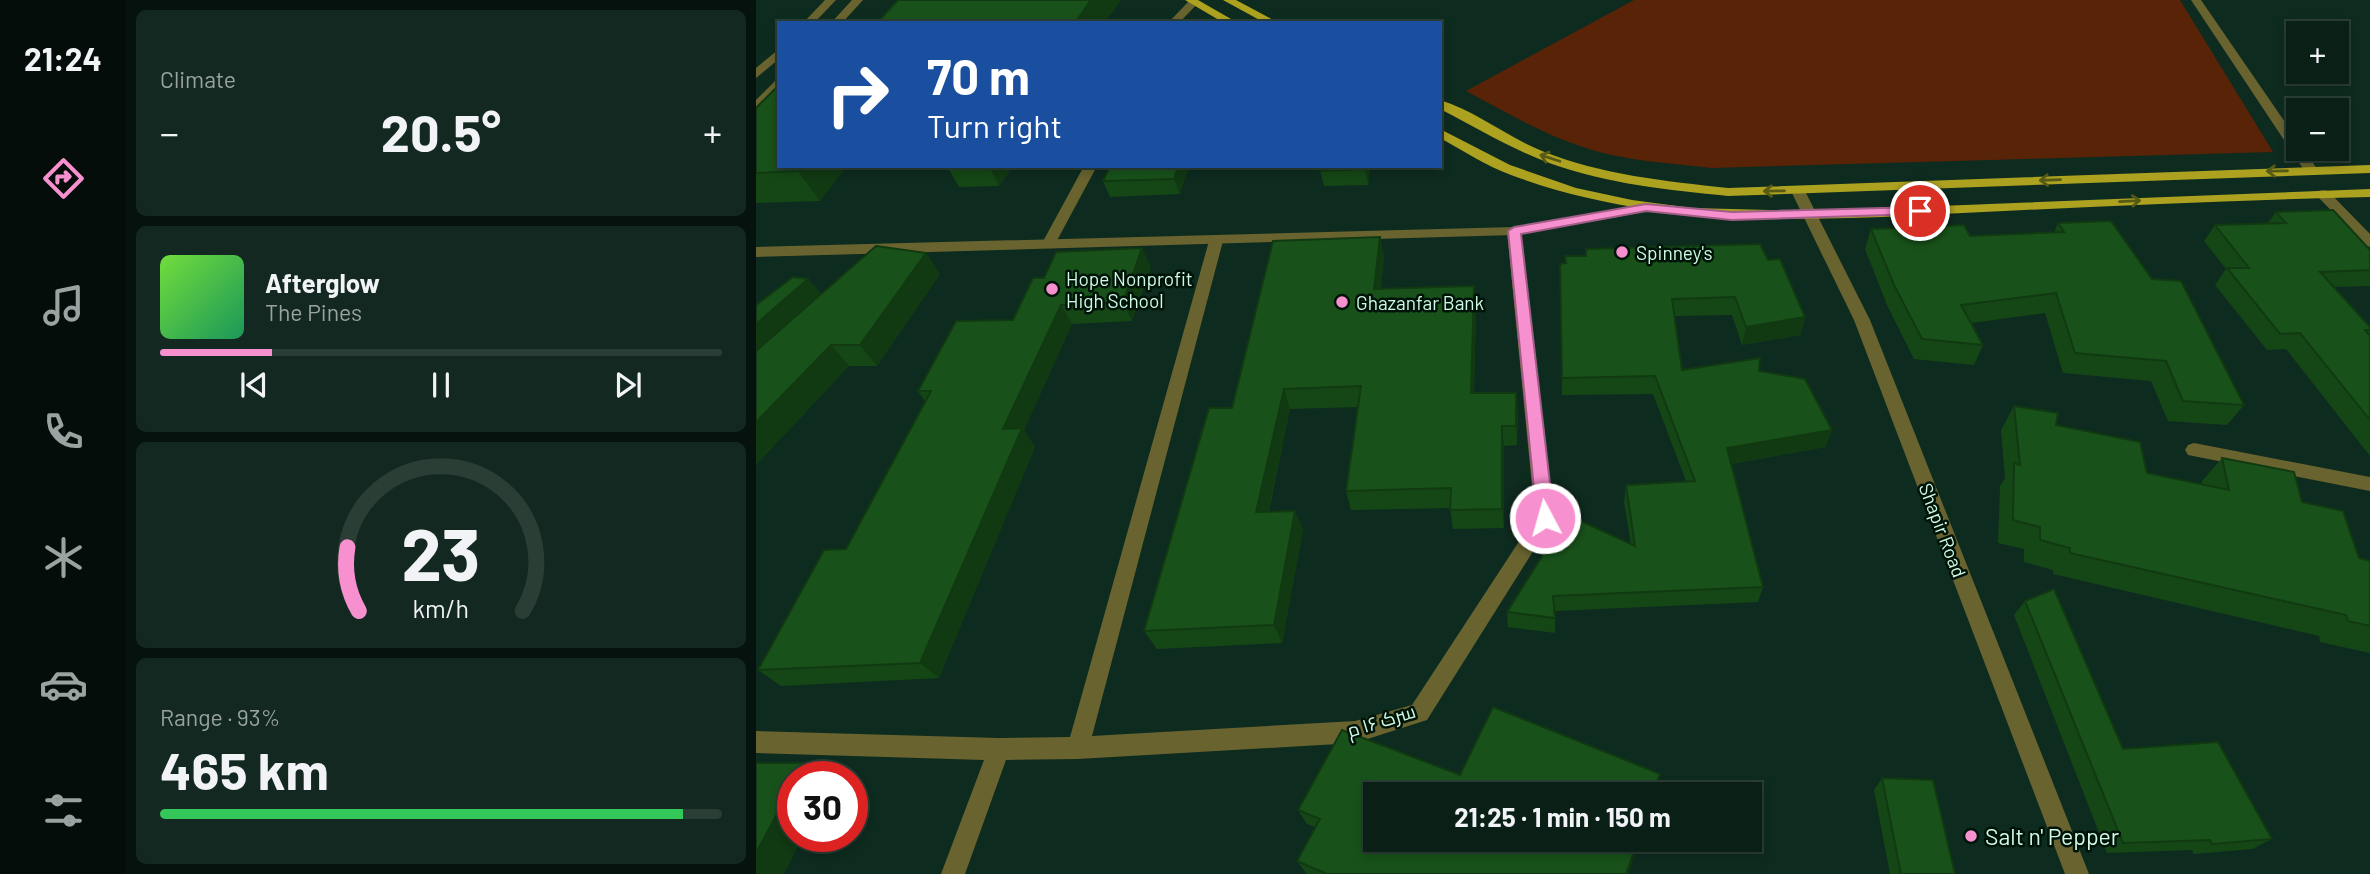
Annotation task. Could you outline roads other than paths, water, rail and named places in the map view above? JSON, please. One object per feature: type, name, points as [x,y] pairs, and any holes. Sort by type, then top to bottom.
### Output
[{"type":"main road","points":[[1228,0],[1271,21]]},
{"type":"main road","points":[[1195,1],[1230,21]]},
{"type":"main road","points":[[1442,105],[1536,154],[1586,170],[1654,184],[1728,192],[2370,169]]},
{"type":"main road","points":[[1442,134],[1513,172],[1570,191],[1646,208],[1732,216],[2370,193]]},
{"type":"street","points":[[810,21],[831,0]]},
{"type":"street","points":[[838,21],[858,0]]},
{"type":"street","points":[[2196,0],[2311,170]]},
{"type":"street","points":[[1175,21],[1195,1]]},
{"type":"street","points":[[756,74],[777,54]]},
{"type":"street","points":[[756,107],[777,86]]},
{"type":"street","points":[[1048,245],[1090,168]]},
{"type":"street","name":"Shapir Road","points":[[1798,191],[1862,320],[2077,874]]},
{"type":"street","points":[[2323,194],[2370,242]]},
{"type":"street","points":[[756,252],[1514,231],[1646,208]]},
{"type":"street","name":"سرک ۱۶ م","points":[[756,742],[999,749],[1078,748],[1355,732],[1419,713],[1545,518],[1514,231]]},
{"type":"street","points":[[1078,748],[1216,241]]},
{"type":"street","points":[[2194,450],[2370,484]]},
{"type":"street","points":[[953,874],[999,749]]},
{"type":"place","name":"Spinney's","points":[[1622,252]]},
{"type":"place","name":"Hope Nonprofit High School","points":[[1052,289]]},
{"type":"place","name":"Ghazanfar Bank","points":[[1342,302]]},
{"type":"place","name":"Salt n' Pepper","points":[[1971,836]]}]
